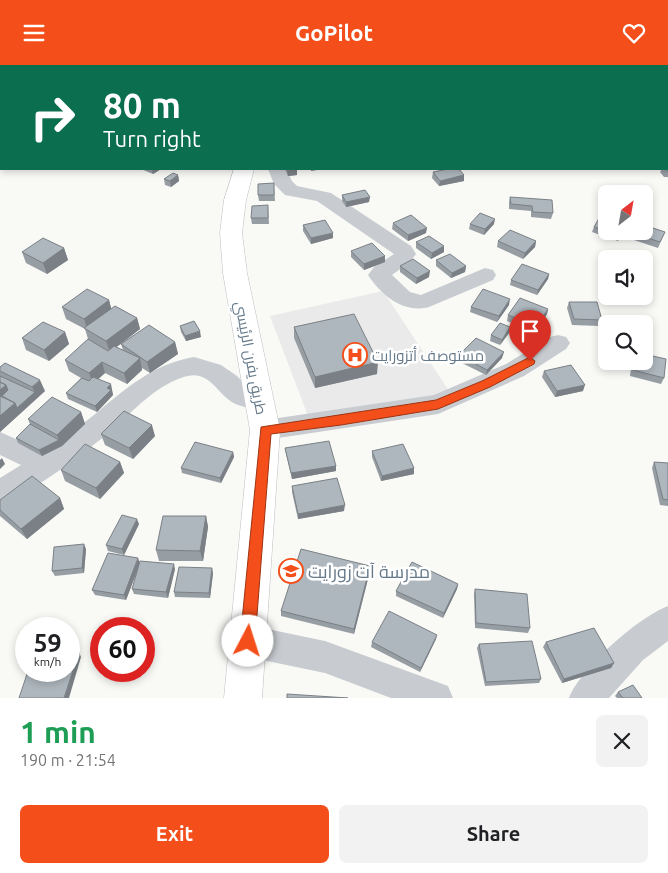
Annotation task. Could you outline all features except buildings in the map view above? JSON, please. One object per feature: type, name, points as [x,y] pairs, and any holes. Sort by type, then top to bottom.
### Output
[{"type":"main road","name":"طريق يفرن الرئيسي","points":[[243,698],[265,430],[235,273],[231,233],[234,200],[244,170]]},
{"type":"street","points":[[277,170],[284,184],[292,191],[307,191],[324,197],[404,251],[403,258],[382,271],[379,275],[402,297],[411,301],[429,300],[485,275]]},
{"type":"street","points":[[265,430],[355,418],[438,404],[456,398],[516,370],[558,343]]},
{"type":"street","points":[[0,492],[45,464],[93,430],[147,386],[166,374],[182,368],[195,366],[209,369],[226,380],[240,395],[260,400]]},
{"type":"street","points":[[0,443],[45,464]]},
{"type":"street","points":[[586,698],[631,649],[668,621]]},
{"type":"street","points":[[248,641],[326,657],[436,698]]},
{"type":"shaded area","name":"مستوصف أتزورايت","points":[[383,291],[451,394],[313,429],[270,316]]},
{"type":"place","name":"مستوصف أتزورايت","points":[[355,355]]},
{"type":"place","name":"مدرسة آت زورايت","points":[[291,571]]},
{"type":"route","points":[[248,641],[265,430],[438,404],[456,398],[516,370],[530,361]]}]
